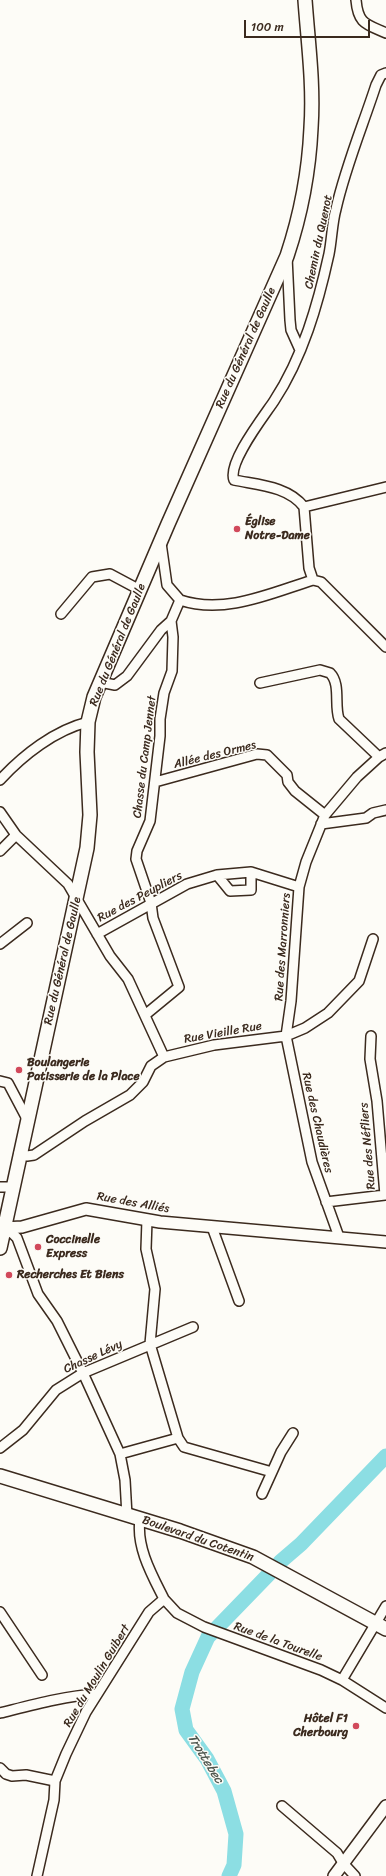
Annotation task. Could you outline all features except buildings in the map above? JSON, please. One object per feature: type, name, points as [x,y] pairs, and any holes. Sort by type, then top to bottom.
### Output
[{"type":"main road","name":"Rue du Général de Gaulle","points":[[0,1248],[4,1228],[6,1187],[19,1153],[77,899],[87,848],[90,815],[87,752],[88,722],[100,682],[160,542],[287,256],[298,224],[303,197],[311,128],[311,92],[305,0]]},
{"type":"main road","name":"Boulevard du Cotentin","points":[[0,1476],[72,1497],[253,1557],[381,1626]]},
{"type":"street","points":[[358,2],[357,13],[363,22],[386,33]]},
{"type":"street","name":"Chemin du Quenot","points":[[304,508],[298,500],[284,491],[234,480],[232,476],[237,458],[282,390],[300,350],[318,302],[329,252],[336,209],[376,85],[381,75],[386,73]]},
{"type":"street","points":[[287,256],[291,330],[300,350]]},
{"type":"street","points":[[386,487],[304,508],[309,568],[317,581],[386,646]]},
{"type":"street","points":[[160,542],[167,585],[180,600],[191,604],[214,605],[241,602],[317,581]]},
{"type":"street","points":[[61,614],[92,577],[110,574],[140,590]]},
{"type":"street","points":[[100,682],[114,685],[127,676],[161,630],[171,620],[180,600]]},
{"type":"street","name":"Chasse du Camp Jennet","points":[[145,1015],[179,987],[153,918],[151,903],[136,859],[137,851],[150,821],[160,736],[160,720],[164,693],[172,671],[173,637],[171,620]]},
{"type":"street","points":[[260,683],[320,670],[330,673],[336,682],[336,712],[339,719],[383,755]]},
{"type":"street","points":[[0,780],[41,744],[75,725],[88,722]]},
{"type":"street","name":"Allée des Ormes","points":[[155,782],[257,754],[267,755],[287,775],[288,782],[294,791],[323,819]]},
{"type":"street","name":"Rue des Marronniers","points":[[286,1036],[291,1001],[299,888],[306,862],[323,819],[357,777],[383,755]]},
{"type":"street","points":[[323,819],[366,818],[373,813],[386,810]]},
{"type":"street","points":[[0,812],[16,835],[60,875],[77,899],[110,956],[128,979],[164,1058],[151,1066],[143,1082],[130,1095],[85,1121],[34,1155],[27,1156],[19,1153]]},
{"type":"street","points":[[0,851],[12,841],[16,835]]},
{"type":"street","points":[[217,875],[230,892],[251,890],[251,872]]},
{"type":"street","name":"Rue des Peupliers","points":[[97,934],[187,884],[217,875],[251,872],[299,888]]},
{"type":"street","points":[[0,944],[27,923]]},
{"type":"street","points":[[286,1036],[304,1028],[328,1013],[359,980],[373,939]]},
{"type":"street","name":"Rue Vieille Rue","points":[[164,1058],[214,1045],[286,1036]]},
{"type":"street","name":"Rue des Chaudières","points":[[286,1036],[312,1162],[338,1237]]},
{"type":"street","name":"Rue des Néfliers","points":[[326,1202],[385,1195],[377,1101],[370,1059],[371,1036]]},
{"type":"street","points":[[0,1081],[8,1083],[27,1119]]},
{"type":"street","name":"Rue des Alliés","points":[[4,1228],[22,1227],[86,1209],[147,1220],[386,1242]]},
{"type":"street","points":[[147,1220],[146,1249],[155,1289],[150,1344],[178,1438],[184,1447],[272,1472]]},
{"type":"street","points":[[212,1227],[239,1301]]},
{"type":"street","points":[[4,1228],[17,1238],[38,1294],[57,1321],[83,1372],[120,1454],[125,1480],[127,1516]]},
{"type":"street","name":"Chasse Lévy","points":[[0,1448],[23,1430],[56,1390],[83,1372],[193,1327]]},
{"type":"street","points":[[262,1494],[280,1452],[293,1433]]},
{"type":"street","points":[[120,1454],[178,1438]]},
{"type":"street","points":[[140,1520],[139,1538],[151,1573],[164,1599]]},
{"type":"street","name":"Rue de la Tourelle","points":[[164,1599],[177,1613],[204,1627],[286,1656],[342,1680],[386,1708]]},
{"type":"street","name":"Rue du Moulin Guibert","points":[[37,1876],[54,1800],[55,1780],[76,1731],[97,1694],[149,1612],[164,1599]]},
{"type":"street","points":[[342,1680],[381,1626],[386,1606]]},
{"type":"street","points":[[0,1612],[42,1675]]},
{"type":"street","points":[[0,1713],[56,1699],[97,1694]]},
{"type":"street","points":[[0,1768],[6,1774],[12,1776],[26,1775],[55,1780]]},
{"type":"street","points":[[282,1806],[337,1853],[343,1863],[355,1876]]},
{"type":"street","points":[[334,1876],[386,1806]]},
{"type":"waterway","name":"Trottebec","points":[[280,1562],[301,1544],[386,1456]]},
{"type":"waterway","name":"Trottebec","points":[[229,1876],[234,1865],[236,1834],[224,1791],[207,1759],[186,1730],[182,1709],[192,1672],[208,1637],[269,1574]]},
{"type":"place","name":"Église Notre-Dame","points":[[237,529]]},
{"type":"place","name":"Boulangerie Patisserie de la Place","points":[[19,1070]]},
{"type":"place","name":"Coccinelle Express","points":[[38,1247]]},
{"type":"place","name":"Recherches Et Biens","points":[[9,1275]]},
{"type":"place","name":"Hôtel F1 Cherbourg","points":[[356,1726]]}]
